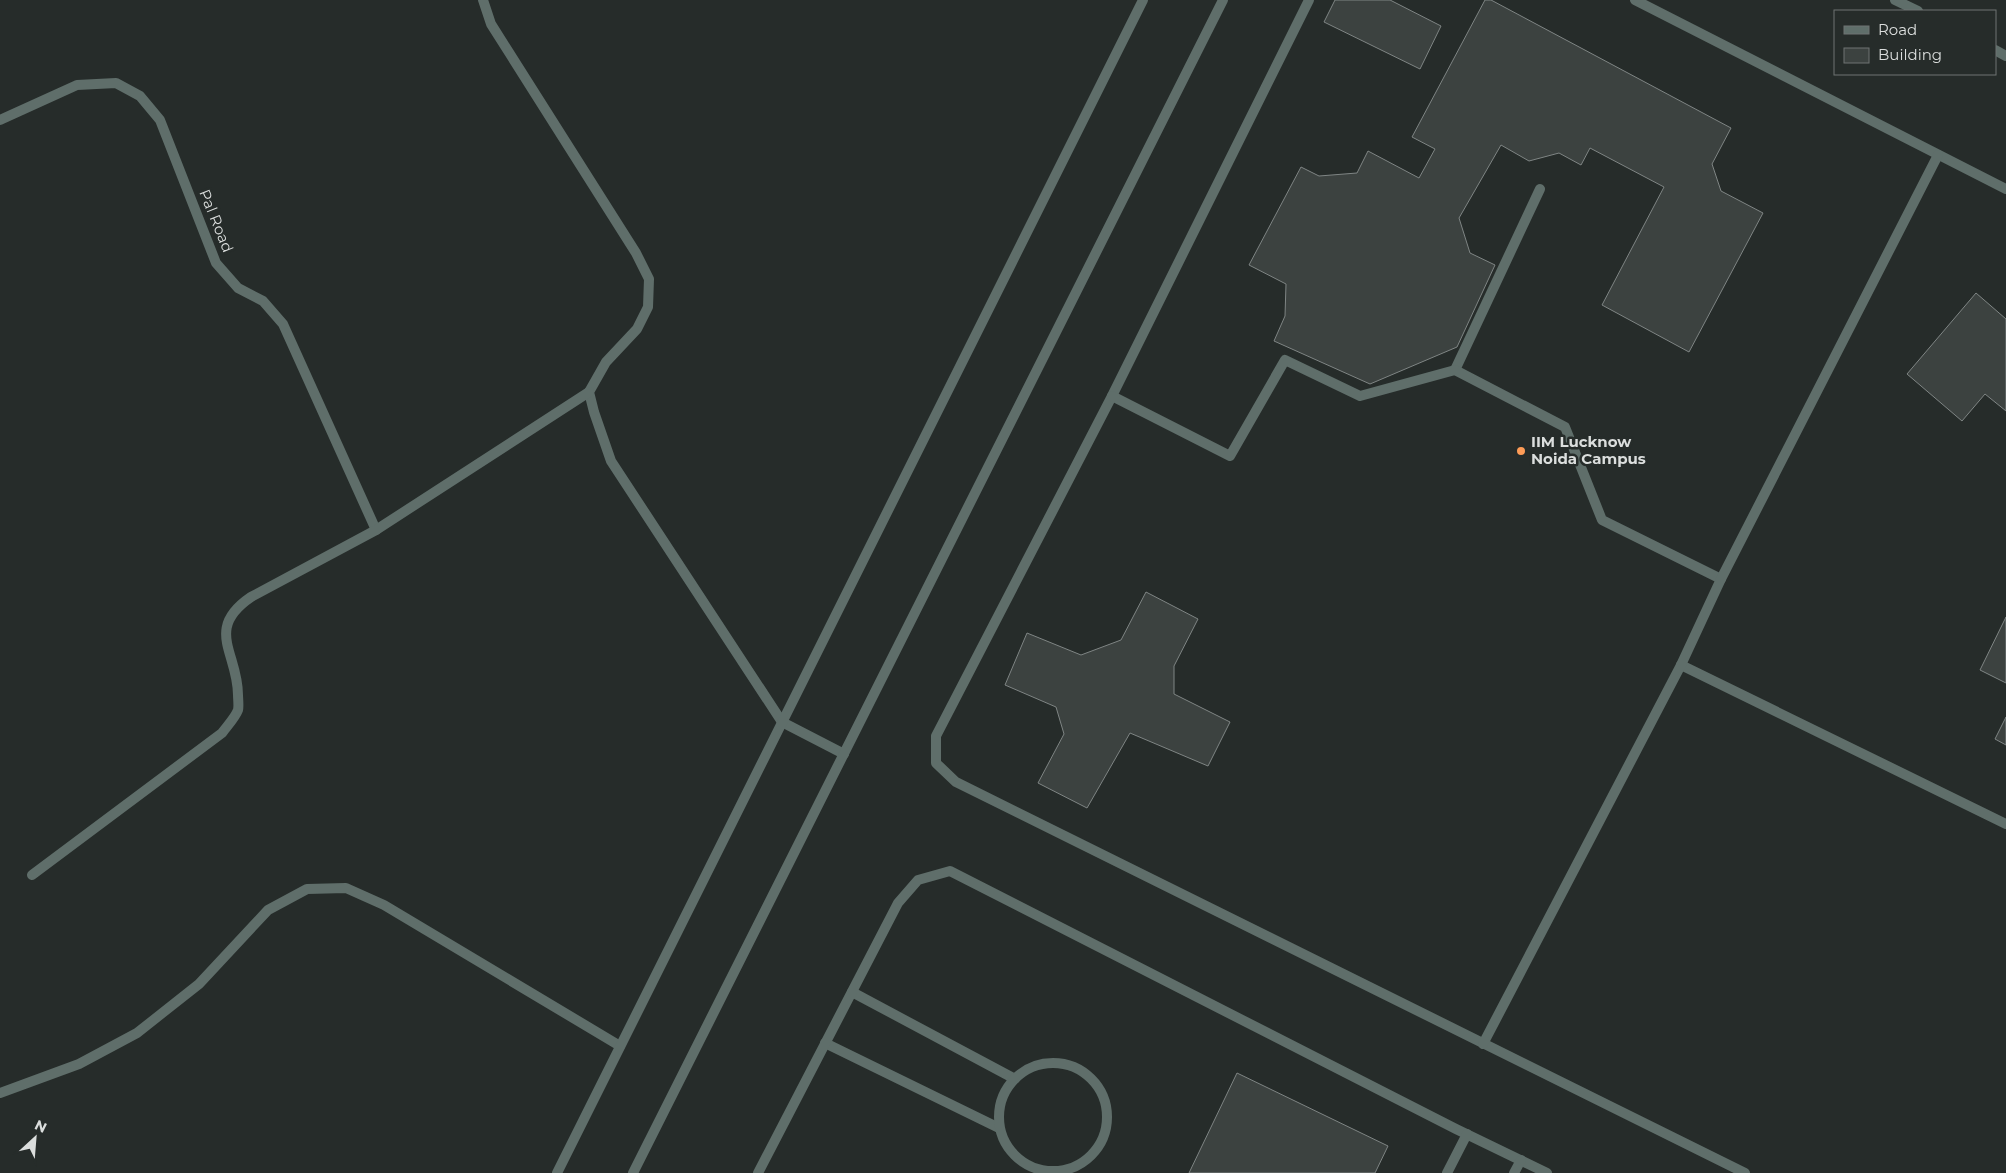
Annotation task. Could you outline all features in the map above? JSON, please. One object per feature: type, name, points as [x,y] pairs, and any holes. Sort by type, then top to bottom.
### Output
[{"type":"street","points":[[32,874],[222,733],[238,710],[238,686],[226,640],[228,622],[236,607],[251,597],[376,530],[589,392],[606,362],[637,329],[648,307],[649,279],[636,252],[491,24],[483,0]]},
{"type":"street","points":[[557,1173],[1143,0]]},
{"type":"street","points":[[633,1173],[1223,0]]},
{"type":"street","points":[[1309,0],[1112,396],[936,736],[936,763],[956,782],[1745,1173]]},
{"type":"street","points":[[1635,0],[2006,189]]},
{"type":"street","points":[[1895,0],[1916,10]]},
{"type":"street","name":"Pal Road","points":[[0,120],[77,85],[116,83],[140,96],[160,120],[216,263],[238,288],[263,301],[283,324],[376,530]]},
{"type":"street","points":[[1483,1044],[1681,665],[1721,579],[1938,155]]},
{"type":"street","points":[[1455,370],[1540,189]]},
{"type":"street","points":[[1112,396],[1230,456],[1285,360],[1360,396],[1455,370],[1565,428],[1602,520],[1721,579]]},
{"type":"street","points":[[589,392],[611,461],[782,722],[844,754]]},
{"type":"street","points":[[1681,665],[2006,824]]},
{"type":"street","points":[[758,1173],[898,903],[918,880],[950,871],[1547,1173]]},
{"type":"street","points":[[0,1093],[79,1064],[137,1033],[199,984],[268,910],[307,889],[346,888],[384,906],[620,1046]]},
{"type":"street","points":[[852,992],[1015,1078]]},
{"type":"street","points":[[825,1043],[999,1128]]},
{"type":"street","points":[[1047,1063],[1065,1064],[1082,1071],[1096,1084],[1105,1099],[1108,1117],[1105,1135],[1097,1150],[1084,1163],[1067,1170],[1050,1172],[1032,1168],[1017,1158],[1006,1145],[999,1128],[999,1110],[1004,1093],[1015,1078],[1030,1068],[1047,1063]]},
{"type":"street","points":[[1447,1173],[1467,1134]]},
{"type":"street","points":[[1514,1173],[1521,1160]]},
{"type":"building","points":[[1335,0],[1390,0],[1441,26],[1420,69],[1324,22]]},
{"type":"building","points":[[1485,0],[1491,0],[1731,128],[1712,164],[1721,191],[1763,213],[1689,352],[1602,305],[1664,187],[1590,148],[1581,165],[1559,153],[1529,161],[1501,145],[1459,218],[1470,253],[1495,265],[1457,347],[1370,384],[1274,341],[1285,316],[1286,284],[1249,265],[1301,167],[1319,176],[1357,173],[1368,151],[1419,178],[1435,149],[1412,137]]},
{"type":"building","points":[[1976,293],[2006,319],[2006,411],[1985,394],[1962,421],[1907,374]]},
{"type":"building","points":[[1146,592],[1198,619],[1174,666],[1174,694],[1230,722],[1208,766],[1130,733],[1087,808],[1038,783],[1064,734],[1056,707],[1005,685],[1027,633],[1081,655],[1121,640]]},
{"type":"building","points":[[2006,617],[2006,683],[1980,670]]},
{"type":"building","points":[[2006,717],[2006,745],[1995,739]]},
{"type":"building","points":[[1237,1073],[1388,1146],[1375,1173],[1189,1173]]},
{"type":"place","name":"IIM Lucknow Noida Campus","points":[[1521,451]]}]
